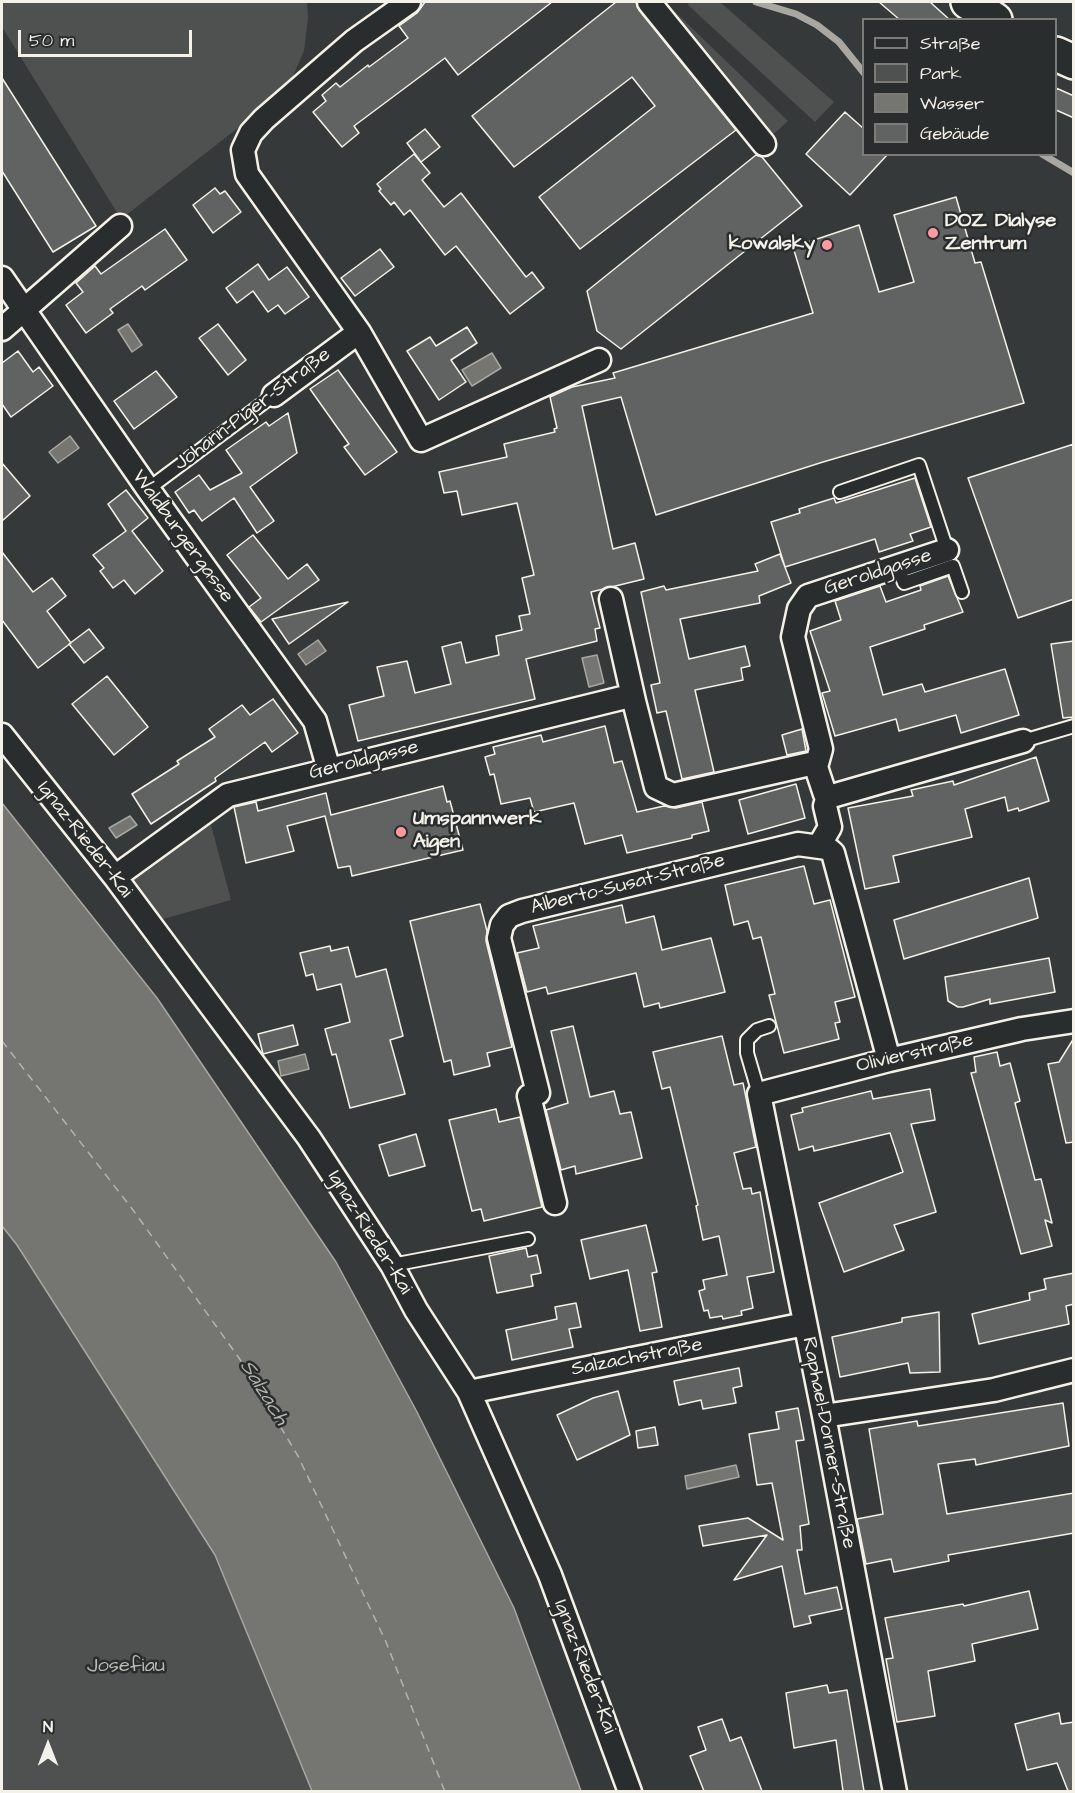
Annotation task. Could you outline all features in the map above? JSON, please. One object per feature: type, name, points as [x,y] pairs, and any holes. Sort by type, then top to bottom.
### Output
[{"type":"main road","points":[[969,2],[992,18]]},
{"type":"main road","points":[[1057,54],[1074,62]]},
{"type":"street","points":[[409,2],[379,23],[264,119],[251,133],[243,150],[247,174],[358,332],[421,440],[599,360]]},
{"type":"street","points":[[649,2],[764,144]]},
{"type":"street","points":[[2,328],[120,226]]},
{"type":"street","name":"Waldburgergasse","points":[[2,278],[148,489],[315,721],[329,770]]},
{"type":"street","name":"Johann-Piger-Straße","points":[[274,395],[358,332]]},
{"type":"street","name":"Geroldgasse","points":[[819,846],[830,827],[825,806],[828,796],[816,767],[820,761],[820,749],[793,638],[799,609],[808,596],[947,550]]},
{"type":"street","points":[[611,599],[656,787],[664,792],[683,794],[810,764],[816,767]]},
{"type":"street","name":"Geroldgasse","points":[[115,877],[228,795],[626,697],[634,701]]},
{"type":"street","name":"Ignaz-Rieder-Kai","points":[[2,735],[115,877],[309,1138],[392,1265],[416,1310],[469,1392],[549,1575],[630,1791]]},
{"type":"street","points":[[828,796],[1023,741]]},
{"type":"street","name":"Alberto-Susat-Straße","points":[[555,1203],[530,1096],[538,1093],[499,938],[502,925],[509,916],[522,911],[798,844],[819,846]]},
{"type":"street","points":[[819,846],[832,853],[889,1060]]},
{"type":"street","name":"Olivierstraße","points":[[759,1094],[889,1060],[1022,1029],[1074,1021]]},
{"type":"street","name":"Raphael-Donner-Straße","points":[[759,1094],[824,1416],[895,1791]]},
{"type":"street","name":"Salzachstraße","points":[[469,1392],[805,1324]]},
{"type":"street","points":[[824,1416],[994,1390],[1074,1370]]},
{"type":"lane","name":"Johann-Piger-Straße","points":[[148,489],[274,395]]},
{"type":"lane","points":[[840,492],[919,465],[947,550]]},
{"type":"lane","points":[[898,567],[904,583],[953,566],[962,592]]},
{"type":"lane","points":[[1023,741],[1074,726]]},
{"type":"lane","points":[[759,1094],[747,1053],[747,1040],[757,1030],[769,1026]]},
{"type":"lane","points":[[392,1265],[528,1239]]},
{"type":"green space","points":[[2,2],[307,2],[308,18],[304,51],[293,76],[274,100],[121,219],[2,27]]},
{"type":"green space","points":[[657,2],[665,2],[788,121],[768,139]]},
{"type":"green space","points":[[689,2],[720,2],[834,102],[815,122],[688,5]]},
{"type":"green space","points":[[210,821],[231,900],[156,921],[132,883],[134,875]]},
{"type":"green space","name":"Josefiau","points":[[2,1226],[17,1245],[215,1555],[312,1791],[2,1791]]},
{"type":"water","points":[[128,324],[142,345],[132,352],[118,330]]},
{"type":"water","points":[[492,353],[501,368],[472,386],[462,370]]},
{"type":"water","points":[[70,436],[79,448],[58,463],[49,452]]},
{"type":"water","points":[[318,640],[326,651],[306,665],[298,654]]},
{"type":"water","points":[[597,655],[604,683],[589,687],[582,658]]},
{"type":"water","name":"Salzach","points":[[2,803],[157,998],[336,1262],[417,1412],[514,1608],[581,1791],[312,1791],[215,1555],[17,1245],[2,1226]]},
{"type":"water","points":[[130,816],[137,825],[116,838],[109,828]]},
{"type":"water","points":[[305,1054],[309,1069],[281,1076],[278,1061]]},
{"type":"water","points":[[736,1465],[739,1477],[687,1489],[685,1476]]},
{"type":"building","points":[[425,2],[552,2],[458,75],[445,58],[354,126],[359,133],[342,147],[313,112],[326,101],[322,95],[336,83],[340,87],[408,38],[399,26],[417,13]]},
{"type":"building","points":[[616,2],[636,2],[639,10],[736,130],[580,249],[539,197],[655,106],[632,77],[514,167],[472,116]]},
{"type":"building","points":[[879,2],[930,2],[948,18],[898,18]]},
{"type":"building","points":[[2,78],[96,226],[53,252],[2,171]]},
{"type":"building","points":[[1057,88],[1074,96],[1074,118],[1057,110]]},
{"type":"building","points":[[845,112],[862,127],[862,156],[886,156],[850,195],[806,154]]},
{"type":"building","points":[[425,129],[440,147],[421,162],[407,143]]},
{"type":"building","points":[[414,154],[430,173],[422,180],[444,207],[461,193],[526,277],[532,272],[544,288],[510,314],[456,246],[445,255],[410,210],[404,215],[394,202],[391,205],[379,191],[381,189],[377,184]]},
{"type":"building","points":[[756,155],[762,157],[802,206],[621,349],[597,331],[587,291]]},
{"type":"building","points":[[215,188],[220,194],[225,191],[241,212],[213,233],[193,205]]},
{"type":"building","points":[[956,197],[975,263],[981,262],[1024,403],[823,462],[656,515],[621,397],[582,406],[613,549],[635,543],[644,579],[591,592],[600,628],[595,629],[597,641],[526,659],[535,699],[358,741],[349,705],[384,696],[377,667],[407,661],[415,693],[451,684],[442,647],[461,642],[466,663],[499,655],[496,636],[522,630],[519,616],[530,614],[522,578],[534,575],[517,503],[462,515],[457,491],[444,493],[439,472],[507,457],[504,444],[555,432],[554,429],[557,428],[550,397],[572,387],[615,378],[613,373],[813,313],[793,247],[859,225],[879,292],[914,282],[894,215]]},
{"type":"building","points":[[165,229],[187,260],[145,290],[142,286],[110,309],[113,313],[86,333],[66,305],[83,292],[76,283],[95,266],[101,274]]},
{"type":"building","points":[[380,249],[394,267],[355,296],[341,278]]},
{"type":"building","points":[[258,264],[269,280],[287,267],[309,297],[285,314],[278,305],[268,312],[253,291],[237,303],[226,288]]},
{"type":"building","points":[[218,324],[246,360],[228,375],[199,338]]},
{"type":"building","points":[[467,327],[477,343],[451,360],[466,382],[439,400],[407,351],[430,337],[436,346]]},
{"type":"building","points":[[18,351],[33,372],[39,367],[53,386],[11,417],[2,404],[2,363]]},
{"type":"building","points":[[338,370],[397,452],[365,475],[344,447],[349,444],[310,389]]},
{"type":"building","points":[[156,371],[177,397],[134,429],[114,401]]},
{"type":"building","points":[[288,413],[297,453],[250,487],[274,521],[257,533],[234,498],[202,521],[194,510],[189,513],[175,492],[199,475],[210,490],[242,473],[226,450],[266,422],[269,426]]},
{"type":"building","points":[[1074,444],[1074,599],[1018,618],[968,478]]},
{"type":"building","points":[[2,463],[30,496],[2,521]]},
{"type":"building","points":[[915,478],[931,527],[910,534],[913,541],[879,552],[875,539],[785,567],[771,522],[800,513],[799,509],[834,498],[836,503]]},
{"type":"building","points":[[126,490],[148,518],[132,531],[163,571],[135,594],[124,580],[113,588],[100,571],[104,568],[93,555],[126,531],[108,504]]},
{"type":"building","points":[[253,535],[288,579],[307,564],[319,580],[261,622],[249,607],[261,598],[227,555]]},
{"type":"building","points":[[2,552],[33,592],[52,578],[66,596],[47,611],[71,643],[38,668],[2,620]]},
{"type":"building","points":[[780,554],[791,583],[759,596],[760,603],[680,619],[689,659],[745,646],[750,666],[741,668],[743,680],[695,690],[714,772],[682,779],[666,711],[657,713],[651,685],[660,683],[641,592],[664,586],[666,590],[758,571],[755,564]]},
{"type":"building","points":[[948,576],[963,612],[924,625],[925,629],[870,647],[883,695],[922,684],[925,692],[1005,669],[1019,715],[961,733],[956,715],[899,731],[896,719],[835,736],[822,693],[830,691],[810,631],[841,620],[835,601],[880,586],[886,602],[921,590],[920,586]]},
{"type":"building","points":[[348,602],[289,644],[272,619]]},
{"type":"building","points":[[89,629],[104,648],[84,663],[69,644]]},
{"type":"building","points":[[1074,641],[1074,717],[1063,718],[1051,644]]},
{"type":"building","points":[[107,676],[148,727],[114,755],[72,704]]},
{"type":"building","points":[[273,699],[298,733],[272,752],[265,742],[215,778],[216,781],[151,824],[132,794],[179,764],[177,761],[215,737],[209,729],[242,705],[250,715]]},
{"type":"building","points":[[605,726],[614,763],[622,761],[637,812],[664,806],[676,808],[702,802],[709,831],[692,835],[692,838],[627,853],[622,835],[585,844],[574,803],[534,812],[530,798],[501,804],[494,774],[490,775],[485,757],[495,754],[493,747],[541,735],[543,742]]},
{"type":"building","points":[[802,729],[806,751],[787,755],[782,735]]},
{"type":"building","points":[[1036,757],[1049,801],[1019,811],[1018,808],[1008,811],[1005,797],[965,809],[972,837],[893,856],[899,882],[865,889],[848,808],[913,796],[911,790],[953,781],[954,785]]},
{"type":"building","points":[[796,784],[805,818],[748,834],[739,800]]},
{"type":"building","name":"Umspannwerk Aigen","points":[[443,786],[447,802],[450,801],[463,850],[352,876],[350,866],[338,868],[325,816],[287,826],[294,851],[246,863],[234,807],[256,802],[258,811],[326,793],[331,815]]},
{"type":"building","points":[[804,866],[814,904],[830,900],[855,997],[835,1002],[840,1022],[835,1023],[839,1039],[784,1053],[769,995],[775,994],[761,937],[753,939],[748,921],[734,925],[725,885]]},
{"type":"building","points":[[1029,878],[1038,918],[904,959],[894,920]]},
{"type":"building","points":[[480,904],[487,931],[486,941],[512,1047],[487,1053],[490,1066],[454,1075],[451,1060],[444,1062],[410,921]]},
{"type":"building","points":[[622,905],[626,923],[654,916],[662,950],[711,938],[725,992],[660,1008],[659,1003],[644,1007],[636,973],[548,994],[546,987],[527,992],[517,953],[539,948],[533,926]]},
{"type":"building","points":[[330,946],[331,951],[348,947],[356,977],[386,969],[403,1036],[390,1040],[405,1094],[350,1108],[336,1054],[332,1055],[325,1029],[350,1022],[341,984],[317,990],[313,974],[306,976],[300,953]]},
{"type":"building","points":[[1049,958],[1055,992],[990,1004],[990,999],[963,1007],[958,1007],[948,1001],[945,977]]},
{"type":"building","points":[[293,1025],[298,1045],[263,1054],[258,1034]]},
{"type":"building","points":[[573,1026],[590,1097],[614,1091],[620,1114],[631,1112],[642,1158],[576,1174],[575,1166],[561,1170],[546,1110],[568,1103],[551,1031]]},
{"type":"building","points":[[722,1036],[734,1085],[743,1083],[756,1147],[734,1153],[743,1189],[751,1188],[752,1194],[760,1192],[774,1272],[747,1277],[753,1308],[741,1311],[742,1315],[723,1319],[722,1316],[710,1318],[708,1310],[704,1311],[699,1291],[705,1289],[703,1280],[727,1275],[719,1236],[703,1240],[696,1206],[698,1205],[670,1087],[662,1089],[653,1052]]},
{"type":"building","points":[[1074,1038],[1074,1142],[1066,1143],[1048,1064],[1059,1062]]},
{"type":"building","points":[[997,1052],[1000,1066],[1010,1063],[1020,1101],[1015,1103],[1035,1180],[1041,1179],[1052,1223],[1045,1220],[1052,1246],[1021,1254],[971,1073],[976,1072],[974,1057]]},
{"type":"building","points":[[930,1089],[935,1120],[911,1124],[936,1212],[894,1225],[904,1250],[844,1272],[819,1203],[903,1172],[890,1133],[814,1151],[813,1146],[799,1150],[791,1115],[803,1112],[802,1108],[871,1091],[873,1099]]},
{"type":"building","points":[[496,1109],[499,1122],[520,1117],[542,1207],[484,1221],[481,1209],[472,1211],[449,1120]]},
{"type":"building","points":[[416,1134],[425,1166],[389,1176],[379,1145]]},
{"type":"building","points":[[646,1225],[657,1272],[652,1273],[662,1327],[640,1331],[628,1270],[590,1279],[581,1240]]},
{"type":"building","points":[[526,1248],[528,1257],[537,1255],[541,1273],[531,1275],[533,1286],[497,1293],[489,1256]]},
{"type":"building","points":[[1074,1273],[1074,1304],[1066,1306],[1069,1324],[979,1344],[972,1314],[1030,1300],[1029,1293],[1046,1289],[1044,1279]]},
{"type":"building","points":[[576,1303],[581,1327],[569,1329],[573,1347],[512,1360],[506,1330],[557,1319],[555,1307]]},
{"type":"building","points":[[939,1312],[940,1372],[910,1373],[908,1363],[840,1377],[832,1337],[902,1322],[902,1318]]},
{"type":"building","points":[[739,1368],[742,1386],[733,1388],[736,1403],[703,1409],[701,1400],[679,1405],[674,1381]]},
{"type":"building","points":[[618,1391],[630,1435],[577,1460],[557,1415],[593,1398]]},
{"type":"building","points":[[1063,1403],[1069,1446],[976,1465],[975,1459],[938,1464],[947,1514],[1074,1493],[1074,1533],[948,1555],[949,1561],[894,1572],[891,1559],[866,1564],[857,1519],[883,1514],[869,1429],[917,1421],[918,1426]]},
{"type":"building","points":[[798,1408],[804,1440],[796,1441],[809,1524],[800,1526],[802,1550],[797,1550],[805,1594],[837,1587],[842,1609],[809,1616],[811,1623],[794,1627],[782,1566],[734,1580],[767,1535],[703,1546],[699,1526],[748,1518],[783,1540],[772,1483],[757,1485],[749,1434],[779,1429],[776,1412]]},
{"type":"building","points":[[655,1427],[658,1445],[638,1448],[636,1431]]},
{"type":"building","points":[[1029,1591],[1038,1629],[972,1644],[975,1661],[928,1671],[935,1716],[897,1722],[886,1659],[893,1658],[885,1618],[963,1604],[964,1606]]},
{"type":"building","points":[[827,1685],[829,1693],[847,1690],[864,1791],[843,1791],[836,1740],[794,1748],[786,1693]]},
{"type":"building","points":[[1059,1713],[1061,1724],[1074,1722],[1074,1791],[1068,1791],[1057,1763],[1027,1770],[1015,1724]]},
{"type":"building","points":[[722,1719],[730,1741],[741,1737],[762,1791],[704,1791],[690,1756],[706,1750],[698,1727]]},
{"type":"waterway","points":[[756,2],[796,14],[817,25],[839,42],[862,71]]},
{"type":"waterway","points":[[1045,156],[1074,173]]},
{"type":"ferry route","points":[[2,1041],[133,1210],[239,1358],[298,1456],[386,1642],[445,1792]]},
{"type":"place","name":"DOZ Dialyse Zentrum","points":[[933,233]]},
{"type":"place","name":"kowalsky","points":[[827,245]]},
{"type":"place","name":"Umspannwerk Aigen","points":[[401,832]]}]
